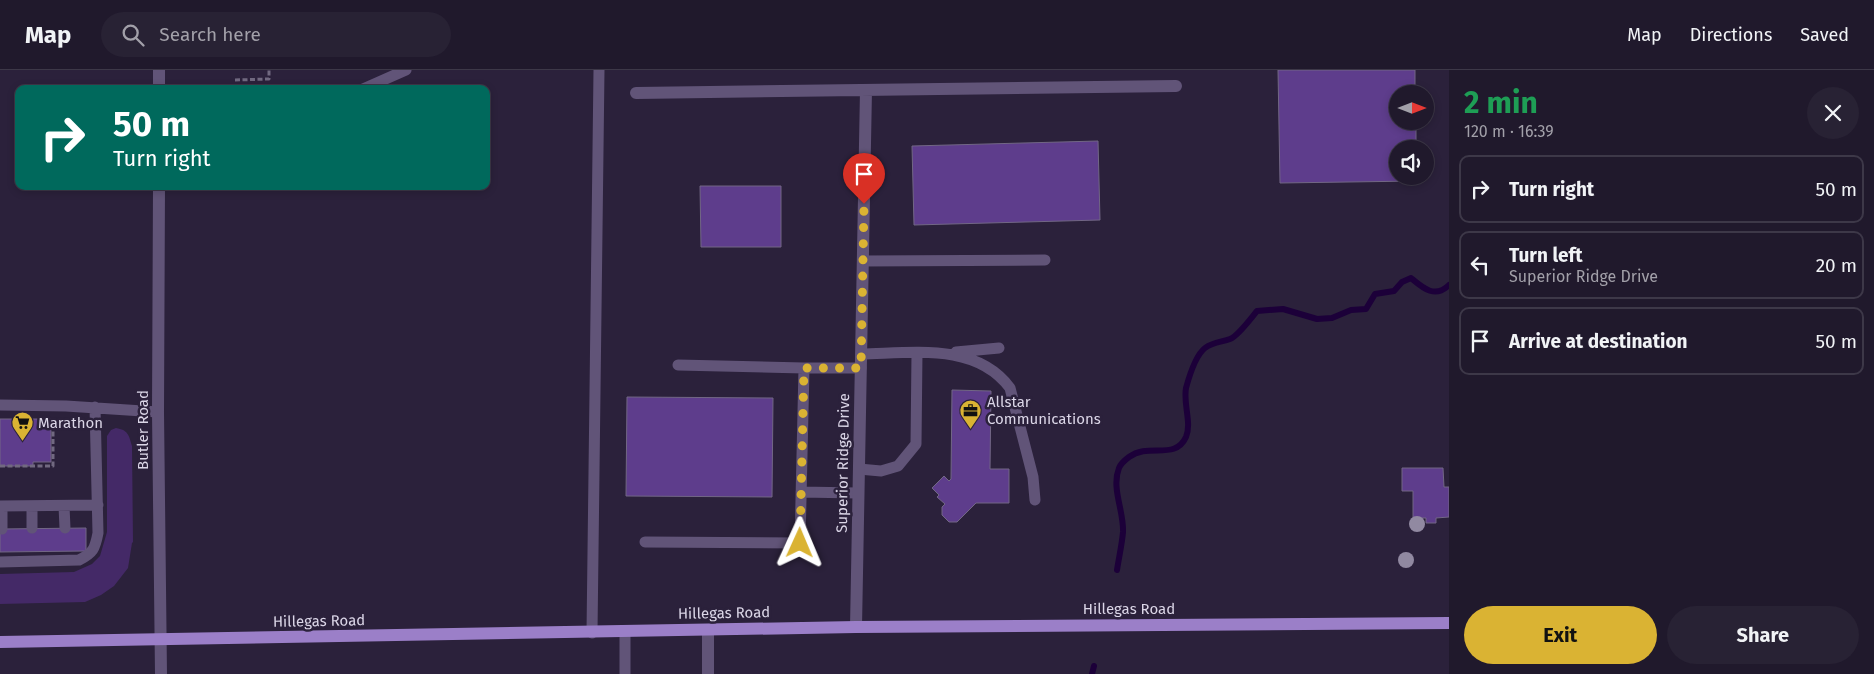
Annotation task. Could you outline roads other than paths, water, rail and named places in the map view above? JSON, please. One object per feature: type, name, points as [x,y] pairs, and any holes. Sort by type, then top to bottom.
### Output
[{"type":"main road","name":"Hillegas Road","points":[[0,642],[856,627],[1449,624]]},
{"type":"street","points":[[159,70],[159,85]]},
{"type":"street","points":[[636,93],[1176,86]]},
{"type":"street","name":"Superior Ridge Drive","points":[[856,627],[866,90]]},
{"type":"street","name":"Butler Road","points":[[159,190],[158,412],[161,674]]},
{"type":"street","points":[[708,630],[708,674]]},
{"type":"lane","points":[[372,85],[406,70]]},
{"type":"lane","points":[[592,633],[599,70]]},
{"type":"lane","points":[[863,261],[1044,260]]},
{"type":"lane","points":[[861,354],[940,353],[999,348]]},
{"type":"lane","points":[[859,469],[881,471],[898,466],[916,444],[917,353]]},
{"type":"lane","points":[[940,353],[963,356],[977,361],[991,369],[1010,388],[1033,477],[1035,500]]},
{"type":"lane","points":[[678,365],[861,368]]},
{"type":"lane","points":[[645,542],[800,543],[804,368]]},
{"type":"lane","points":[[0,404],[95,407],[158,412]]},
{"type":"lane","points":[[2,559],[33,556],[65,556],[79,560],[91,554],[96,544],[98,533],[95,407]]},
{"type":"lane","points":[[801,492],[858,493]]},
{"type":"lane","points":[[2,529],[1,506],[98,506]]},
{"type":"lane","points":[[32,506],[32,528]]},
{"type":"lane","points":[[64,506],[65,528]]},
{"type":"lane","points":[[625,632],[626,674]]},
{"type":"waterway","points":[[1117,570],[1123,532],[1116,483],[1119,468],[1125,460],[1137,453],[1168,450],[1181,444],[1188,432],[1186,388],[1196,361],[1205,348],[1211,344],[1233,337],[1257,311],[1283,309],[1317,319],[1332,318],[1351,310],[1366,309],[1375,294],[1394,291],[1402,282],[1411,278],[1434,292],[1444,289],[1449,285]]},
{"type":"waterway","points":[[1092,674],[1094,666]]},
{"type":"place","name":"Allstar Communications","points":[[971,430]]},
{"type":"place","name":"Marathon","points":[[22,442]]}]
